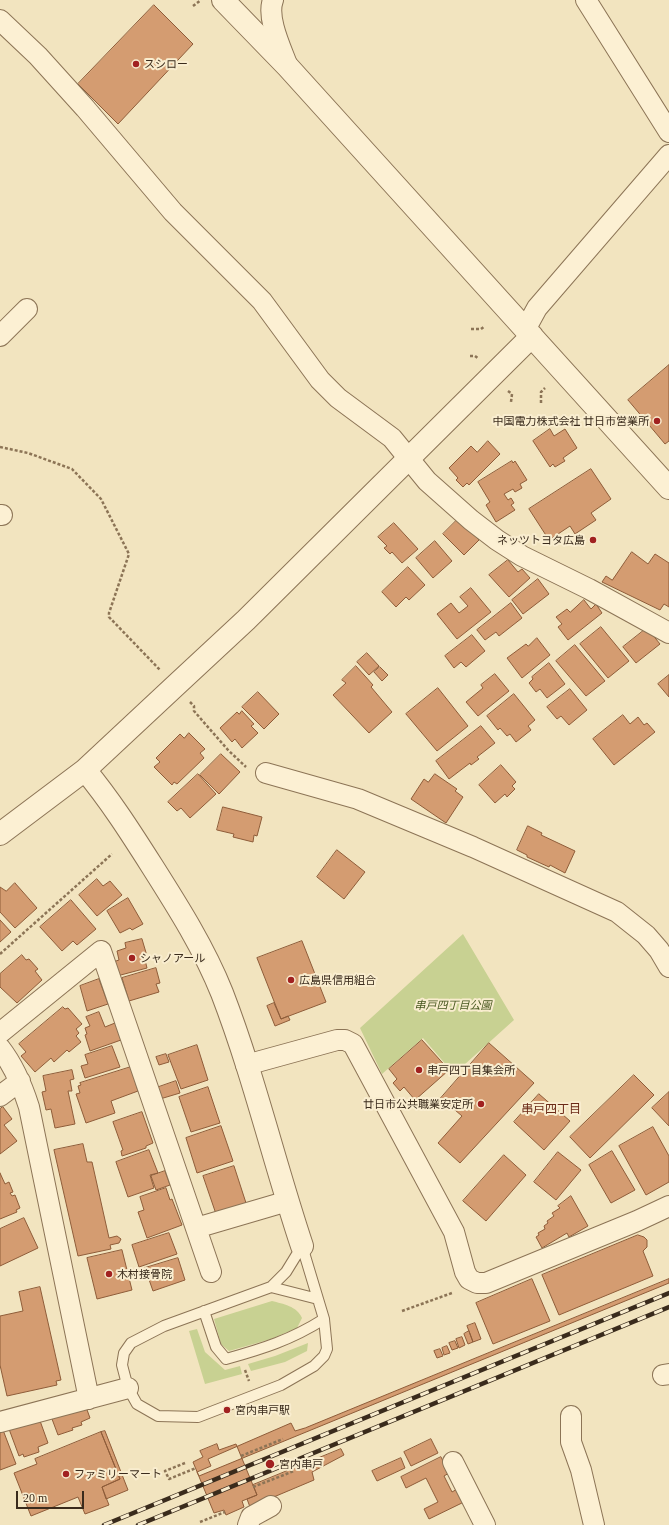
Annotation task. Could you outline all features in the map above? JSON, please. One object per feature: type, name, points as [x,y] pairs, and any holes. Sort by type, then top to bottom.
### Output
[{"type":"street","points":[[222,0],[288,67],[669,488]]},
{"type":"street","points":[[273,0],[271,4],[273,28],[288,67]]},
{"type":"street","points":[[586,0],[669,132]]},
{"type":"street","points":[[0,20],[38,56],[85,108],[173,212],[262,301],[320,380],[338,398],[384,432],[436,489],[497,540],[522,556],[589,589],[669,633]]},
{"type":"street","points":[[0,834],[85,770],[246,620],[408,460],[529,333],[537,308],[669,155]]},
{"type":"street","points":[[0,336],[27,309]]},
{"type":"street","points":[[85,770],[113,805],[176,903],[201,946],[221,992],[246,1065],[302,1246]]},
{"type":"street","points":[[266,773],[358,799],[474,847],[617,912],[646,935],[659,950],[669,967]]},
{"type":"street","points":[[0,1034],[101,951],[211,1272]]},
{"type":"street","points":[[246,1065],[337,1040],[345,1040],[353,1044],[454,1232],[465,1272],[469,1280],[477,1284],[486,1283],[637,1221],[669,1206]]},
{"type":"street","points":[[0,1048],[15,1070],[29,1107],[89,1399]]},
{"type":"street","points":[[0,1096],[20,1081]]},
{"type":"street","points":[[196,1228],[288,1201]]},
{"type":"street","points":[[0,1422],[128,1388]]},
{"type":"street","points":[[571,1416],[571,1442],[581,1470],[594,1525]]},
{"type":"street","points":[[453,1462],[485,1525]]},
{"type":"street","points":[[248,1525],[251,1517],[271,1506]]},
{"type":"lane","points":[[302,1246],[324,1319],[328,1348],[324,1356],[314,1366],[281,1386],[198,1417],[158,1416],[137,1404],[128,1388],[122,1365],[124,1353],[131,1343],[164,1326],[271,1287],[286,1272],[302,1246]]},
{"type":"lane","points":[[271,1287],[318,1299]]},
{"type":"lane","points":[[204,1311],[216,1347],[226,1359],[272,1346],[301,1334],[324,1319]]},
{"type":"path","points":[[194,6],[202,0]]},
{"type":"path","points":[[471,329],[481,329],[485,326]]},
{"type":"path","points":[[470,356],[476,356],[479,359]]},
{"type":"path","points":[[541,403],[541,392],[545,388]]},
{"type":"path","points":[[508,391],[512,394],[511,402]]},
{"type":"path","points":[[0,447],[28,453],[72,468],[101,499],[129,554],[109,613],[109,617],[162,673]]},
{"type":"path","points":[[188,700],[194,706],[194,711],[228,750],[248,768],[266,773]]},
{"type":"path","points":[[0,954],[112,854]]},
{"type":"path","points":[[402,1311],[477,1284]]},
{"type":"path","points":[[241,1456],[283,1439]]},
{"type":"path","points":[[185,1463],[165,1471],[169,1479],[196,1468]]},
{"type":"path","points":[[254,1487],[294,1471]]},
{"type":"path","points":[[200,1522],[225,1512]]},
{"type":"green space","name":"串戸四丁目公園","points":[[463,934],[514,1020],[454,1074],[423,1038],[382,1074],[360,1028]]},
{"type":"green space","points":[[272,1301],[289,1306],[300,1314],[302,1318],[297,1328],[271,1339],[229,1351],[221,1344],[214,1319]]},
{"type":"green space","points":[[197,1329],[205,1352],[225,1370],[240,1366],[242,1374],[205,1384],[189,1331]]},
{"type":"green space","points":[[308,1343],[307,1351],[285,1362],[251,1371],[248,1364],[275,1356]]},
{"type":"building","name":"スシロー","points":[[154,5],[193,44],[118,124],[78,84]]},
{"type":"building","name":"中国電力株式会社 廿日市営業所","points":[[669,365],[669,441],[665,444],[628,400]]},
{"type":"building","points":[[550,429],[554,436],[565,429],[577,448],[563,458],[565,461],[555,467],[553,464],[550,467],[533,441]]},
{"type":"building","points":[[488,441],[500,454],[469,485],[467,483],[463,487],[456,480],[458,478],[449,468],[471,446],[477,452]]},
{"type":"building","points":[[512,461],[513,463],[515,461],[527,480],[520,484],[522,488],[515,492],[513,489],[504,494],[508,500],[511,498],[514,503],[511,505],[515,510],[496,522],[486,505],[490,502],[478,482]]},
{"type":"building","points":[[591,469],[611,499],[591,513],[596,520],[575,534],[570,526],[549,540],[529,509]]},
{"type":"building","points":[[458,519],[479,540],[464,555],[443,534]]},
{"type":"building","points":[[394,523],[418,549],[402,563],[392,552],[390,554],[384,548],[387,546],[378,537]]},
{"type":"building","points":[[435,541],[452,561],[433,578],[416,558]]},
{"type":"building","points":[[632,552],[648,564],[655,554],[669,563],[669,607],[664,604],[660,610],[602,582],[606,576],[612,580]]},
{"type":"building","points":[[508,560],[518,572],[522,569],[530,578],[509,597],[489,575]]},
{"type":"building","points":[[408,567],[425,585],[409,600],[406,597],[396,607],[382,592]]},
{"type":"building","points":[[538,579],[549,594],[523,614],[512,600]]},
{"type":"building","points":[[471,588],[491,612],[457,639],[437,614],[451,603],[459,613],[468,606],[460,597]]},
{"type":"building","points":[[584,600],[591,609],[596,604],[602,613],[568,640],[558,627],[562,624],[556,617],[567,609],[570,612]]},
{"type":"building","points":[[511,603],[522,618],[499,636],[496,632],[485,640],[477,630]]},
{"type":"building","points":[[601,627],[629,661],[608,678],[580,644]]},
{"type":"building","points":[[647,628],[660,644],[636,663],[623,647]]},
{"type":"building","points":[[472,635],[485,651],[466,667],[461,662],[454,668],[445,656]]},
{"type":"building","points":[[537,638],[550,655],[522,678],[507,658],[526,644],[528,646]]},
{"type":"building","points":[[575,645],[605,681],[586,696],[556,661]]},
{"type":"building","points":[[367,653],[379,666],[369,675],[357,662]]},
{"type":"building","points":[[549,663],[565,684],[547,698],[540,689],[536,692],[529,683],[533,679],[532,677]]},
{"type":"building","points":[[356,666],[373,685],[371,687],[392,712],[369,733],[333,695],[346,683],[342,680]]},
{"type":"building","points":[[380,667],[388,675],[382,681],[374,672]]},
{"type":"building","points":[[495,674],[509,691],[478,716],[466,702],[483,688],[481,685]]},
{"type":"building","points":[[669,675],[669,697],[658,684]]},
{"type":"building","points":[[438,688],[468,726],[437,751],[406,714]]},
{"type":"building","points":[[570,689],[587,710],[569,725],[561,716],[557,719],[547,707]]},
{"type":"building","points":[[258,692],[279,714],[264,729],[242,707]]},
{"type":"building","points":[[514,694],[535,720],[528,726],[531,730],[516,742],[510,734],[507,736],[500,728],[498,730],[487,716]]},
{"type":"building","points":[[242,711],[254,724],[251,726],[258,733],[242,748],[235,739],[232,742],[220,728],[237,712],[239,714]]},
{"type":"building","points":[[623,715],[630,724],[638,717],[644,725],[647,723],[655,732],[614,765],[593,739]]},
{"type":"building","points":[[481,726],[495,743],[477,757],[479,759],[471,765],[470,763],[449,779],[436,761]]},
{"type":"building","points":[[189,733],[205,749],[200,753],[204,758],[177,784],[174,782],[172,785],[154,767],[160,762],[156,758],[180,734],[184,738]]},
{"type":"building","points":[[221,754],[240,772],[219,794],[200,775]]},
{"type":"building","points":[[501,765],[516,782],[512,786],[515,789],[507,797],[505,794],[495,803],[479,785]]},
{"type":"building","points":[[198,774],[216,794],[190,818],[181,808],[177,811],[168,802]]},
{"type":"building","points":[[435,774],[457,789],[455,791],[463,797],[446,823],[411,799],[424,779],[428,782]]},
{"type":"building","points":[[223,807],[262,817],[257,836],[254,835],[253,842],[233,837],[234,834],[217,830]]},
{"type":"building","points":[[528,826],[542,833],[541,835],[575,851],[565,873],[550,865],[549,867],[527,857],[527,855],[517,850]]},
{"type":"building","points":[[337,850],[365,872],[344,899],[317,877]]},
{"type":"building","points":[[97,879],[103,886],[110,881],[122,895],[97,916],[79,895]]},
{"type":"building","points":[[15,883],[37,908],[15,928],[0,912],[0,887],[6,891]]},
{"type":"building","points":[[128,898],[143,924],[132,930],[130,928],[120,933],[107,911]]},
{"type":"building","points":[[71,900],[96,929],[77,945],[73,941],[62,951],[40,927]]},
{"type":"building","points":[[0,920],[11,932],[0,942]]},
{"type":"building","name":"シャノアール","points":[[142,939],[147,956],[144,956],[147,968],[117,976],[113,962],[119,960],[117,951],[126,948],[125,943]]},
{"type":"building","name":"広島県信用組合","points":[[302,941],[326,1002],[281,1019],[257,958]]},
{"type":"building","points":[[22,955],[26,960],[29,959],[38,969],[35,971],[42,980],[17,1003],[0,987],[0,974]]},
{"type":"building","points":[[156,968],[160,983],[156,984],[159,992],[129,1001],[122,978]]},
{"type":"building","points":[[99,979],[108,1004],[87,1011],[80,986]]},
{"type":"building","points":[[274,1003],[281,1019],[288,1016],[290,1020],[275,1026],[267,1006]]},
{"type":"building","points":[[63,1007],[65,1009],[68,1008],[82,1024],[76,1029],[79,1033],[76,1036],[81,1042],[69,1052],[67,1050],[54,1062],[51,1058],[35,1072],[21,1056],[26,1052],[19,1044]]},
{"type":"building","points":[[99,1012],[105,1027],[115,1023],[121,1040],[90,1051],[85,1035],[87,1034],[85,1028],[90,1026],[86,1017]]},
{"type":"building","name":"串戸四丁目集会所","points":[[422,1040],[449,1070],[415,1100],[404,1087],[400,1091],[393,1083],[397,1079],[389,1069]]},
{"type":"building","name":"廿日市公共職業安定所","points":[[489,1043],[534,1083],[460,1163],[438,1143],[462,1116],[441,1098]]},
{"type":"building","points":[[197,1045],[208,1080],[181,1089],[168,1055]]},
{"type":"building","points":[[112,1046],[120,1067],[85,1078],[81,1066],[88,1064],[85,1055]]},
{"type":"building","points":[[166,1054],[169,1062],[159,1065],[156,1057]]},
{"type":"building","points":[[131,1067],[138,1091],[111,1101],[115,1113],[86,1123],[76,1094],[80,1093],[78,1086],[81,1085],[80,1083]]},
{"type":"building","points":[[72,1070],[74,1079],[70,1080],[72,1091],[68,1091],[75,1124],[55,1128],[51,1109],[46,1110],[42,1092],[46,1091],[43,1076]]},
{"type":"building","points":[[634,1075],[654,1095],[590,1158],[570,1137]]},
{"type":"building","points":[[176,1081],[180,1093],[160,1099],[156,1088]]},
{"type":"building","points":[[208,1087],[220,1123],[191,1132],[179,1097]]},
{"type":"building","points":[[669,1092],[669,1126],[652,1108]]},
{"type":"building","points":[[539,1094],[570,1121],[544,1150],[514,1122]]},
{"type":"building","points":[[3,1107],[12,1119],[4,1125],[17,1141],[0,1154],[0,1109]]},
{"type":"building","points":[[142,1112],[153,1143],[146,1146],[146,1148],[122,1156],[121,1151],[123,1150],[113,1122]]},
{"type":"building","points":[[221,1126],[233,1161],[197,1173],[186,1138]]},
{"type":"building","points":[[653,1127],[669,1156],[669,1182],[646,1195],[619,1146]]},
{"type":"building","points":[[83,1144],[87,1162],[92,1162],[109,1238],[117,1236],[121,1239],[119,1243],[110,1245],[111,1249],[78,1256],[54,1150]]},
{"type":"building","points":[[149,1150],[158,1173],[150,1175],[154,1188],[128,1197],[116,1162]]},
{"type":"building","points":[[612,1151],[635,1190],[611,1203],[589,1165]]},
{"type":"building","points":[[558,1152],[581,1170],[556,1200],[534,1182]]},
{"type":"building","points":[[504,1155],[526,1175],[486,1221],[463,1201]]},
{"type":"building","points":[[234,1166],[246,1203],[216,1214],[203,1176]]},
{"type":"building","points":[[165,1171],[170,1185],[156,1190],[151,1176]]},
{"type":"building","points":[[0,1173],[5,1184],[9,1182],[13,1192],[10,1193],[12,1196],[15,1195],[20,1208],[16,1210],[17,1212],[0,1219]]},
{"type":"building","points":[[166,1188],[182,1225],[147,1238],[138,1212],[144,1210],[140,1197]]},
{"type":"building","points":[[571,1196],[588,1226],[569,1237],[567,1233],[542,1248],[536,1237],[539,1235],[538,1233],[545,1229],[544,1226],[548,1223],[547,1221],[554,1216],[552,1213],[560,1208],[558,1206]]},
{"type":"building","points":[[24,1218],[38,1248],[0,1266],[0,1229]]},
{"type":"building","points":[[169,1233],[177,1254],[139,1267],[132,1245]]},
{"type":"building","points":[[638,1235],[647,1240],[647,1247],[643,1251],[653,1276],[559,1315],[542,1275]]},
{"type":"building","name":"木村接骨院","points":[[122,1250],[132,1290],[97,1299],[87,1258]]},
{"type":"building","points":[[178,1258],[185,1280],[153,1291],[145,1268]]},
{"type":"building","points":[[532,1279],[550,1321],[493,1344],[476,1303]]},
{"type":"building","points":[[669,1279],[669,1283],[199,1476],[197,1472],[211,1466],[208,1459],[291,1423],[295,1431],[305,1428]]},
{"type":"building","points":[[40,1287],[61,1380],[56,1381],[57,1385],[7,1396],[0,1365],[0,1316],[23,1311],[19,1292]]},
{"type":"building","points":[[475,1323],[481,1339],[473,1342],[467,1326]]},
{"type":"building","points":[[469,1331],[473,1342],[468,1344],[464,1334]]},
{"type":"building","points":[[462,1337],[465,1345],[459,1348],[456,1339]]},
{"type":"building","points":[[455,1341],[458,1348],[452,1350],[449,1343]]},
{"type":"building","points":[[447,1346],[450,1353],[444,1355],[442,1348]]},
{"type":"building","points":[[440,1349],[443,1356],[437,1358],[434,1351]]},
{"type":"building","points":[[86,1407],[90,1418],[81,1422],[82,1425],[72,1428],[73,1430],[58,1435],[52,1419]]},
{"type":"building","points":[[39,1418],[48,1443],[38,1447],[39,1452],[24,1457],[23,1454],[19,1456],[9,1429]]},
{"type":"building","points":[[3,1430],[16,1464],[0,1470],[0,1431]]},
{"type":"building","points":[[105,1431],[128,1490],[106,1499],[102,1487],[120,1479],[101,1432]]},
{"type":"building","points":[[101,1432],[120,1479],[102,1487],[109,1505],[85,1514],[78,1497],[31,1516],[14,1473],[37,1464],[35,1459]]},
{"type":"building","points":[[431,1439],[438,1453],[411,1466],[404,1452]]},
{"type":"building","points":[[217,1444],[219,1450],[236,1444],[257,1495],[242,1501],[244,1507],[226,1515],[224,1510],[214,1513],[193,1462],[203,1457],[200,1451]]},
{"type":"building","points":[[341,1449],[344,1455],[312,1472],[314,1480],[250,1507],[247,1499],[257,1495],[253,1485]]},
{"type":"building","points":[[441,1457],[449,1473],[444,1476],[452,1492],[459,1488],[466,1501],[429,1519],[424,1509],[438,1502],[426,1478],[406,1488],[401,1477]]},
{"type":"building","points":[[401,1458],[405,1468],[377,1481],[372,1471]]},
{"type":"railway","points":[[104,1525],[669,1293]]},
{"type":"railway","points":[[138,1525],[669,1307]]},
{"type":"place","name":"スシロー","points":[[136,64]]},
{"type":"place","name":"中国電力株式会社 廿日市営業所","points":[[657,421]]},
{"type":"place","name":"ネッツトヨタ広島","points":[[593,540]]},
{"type":"place","name":"シャノアール","points":[[132,958]]},
{"type":"place","name":"広島県信用組合","points":[[291,980]]},
{"type":"place","name":"串戸四丁目集会所","points":[[419,1070]]},
{"type":"place","name":"廿日市公共職業安定所","points":[[481,1104]]},
{"type":"place","name":"木村接骨院","points":[[109,1274]]},
{"type":"place","name":"宮内串戸駅","points":[[227,1410]]},
{"type":"place","name":"宮内串戸","points":[[270,1464]]},
{"type":"place","name":"ファミリーマート","points":[[66,1474]]},
{"type":"district","name":"串戸四丁目","points":[[551,1108]]}]
